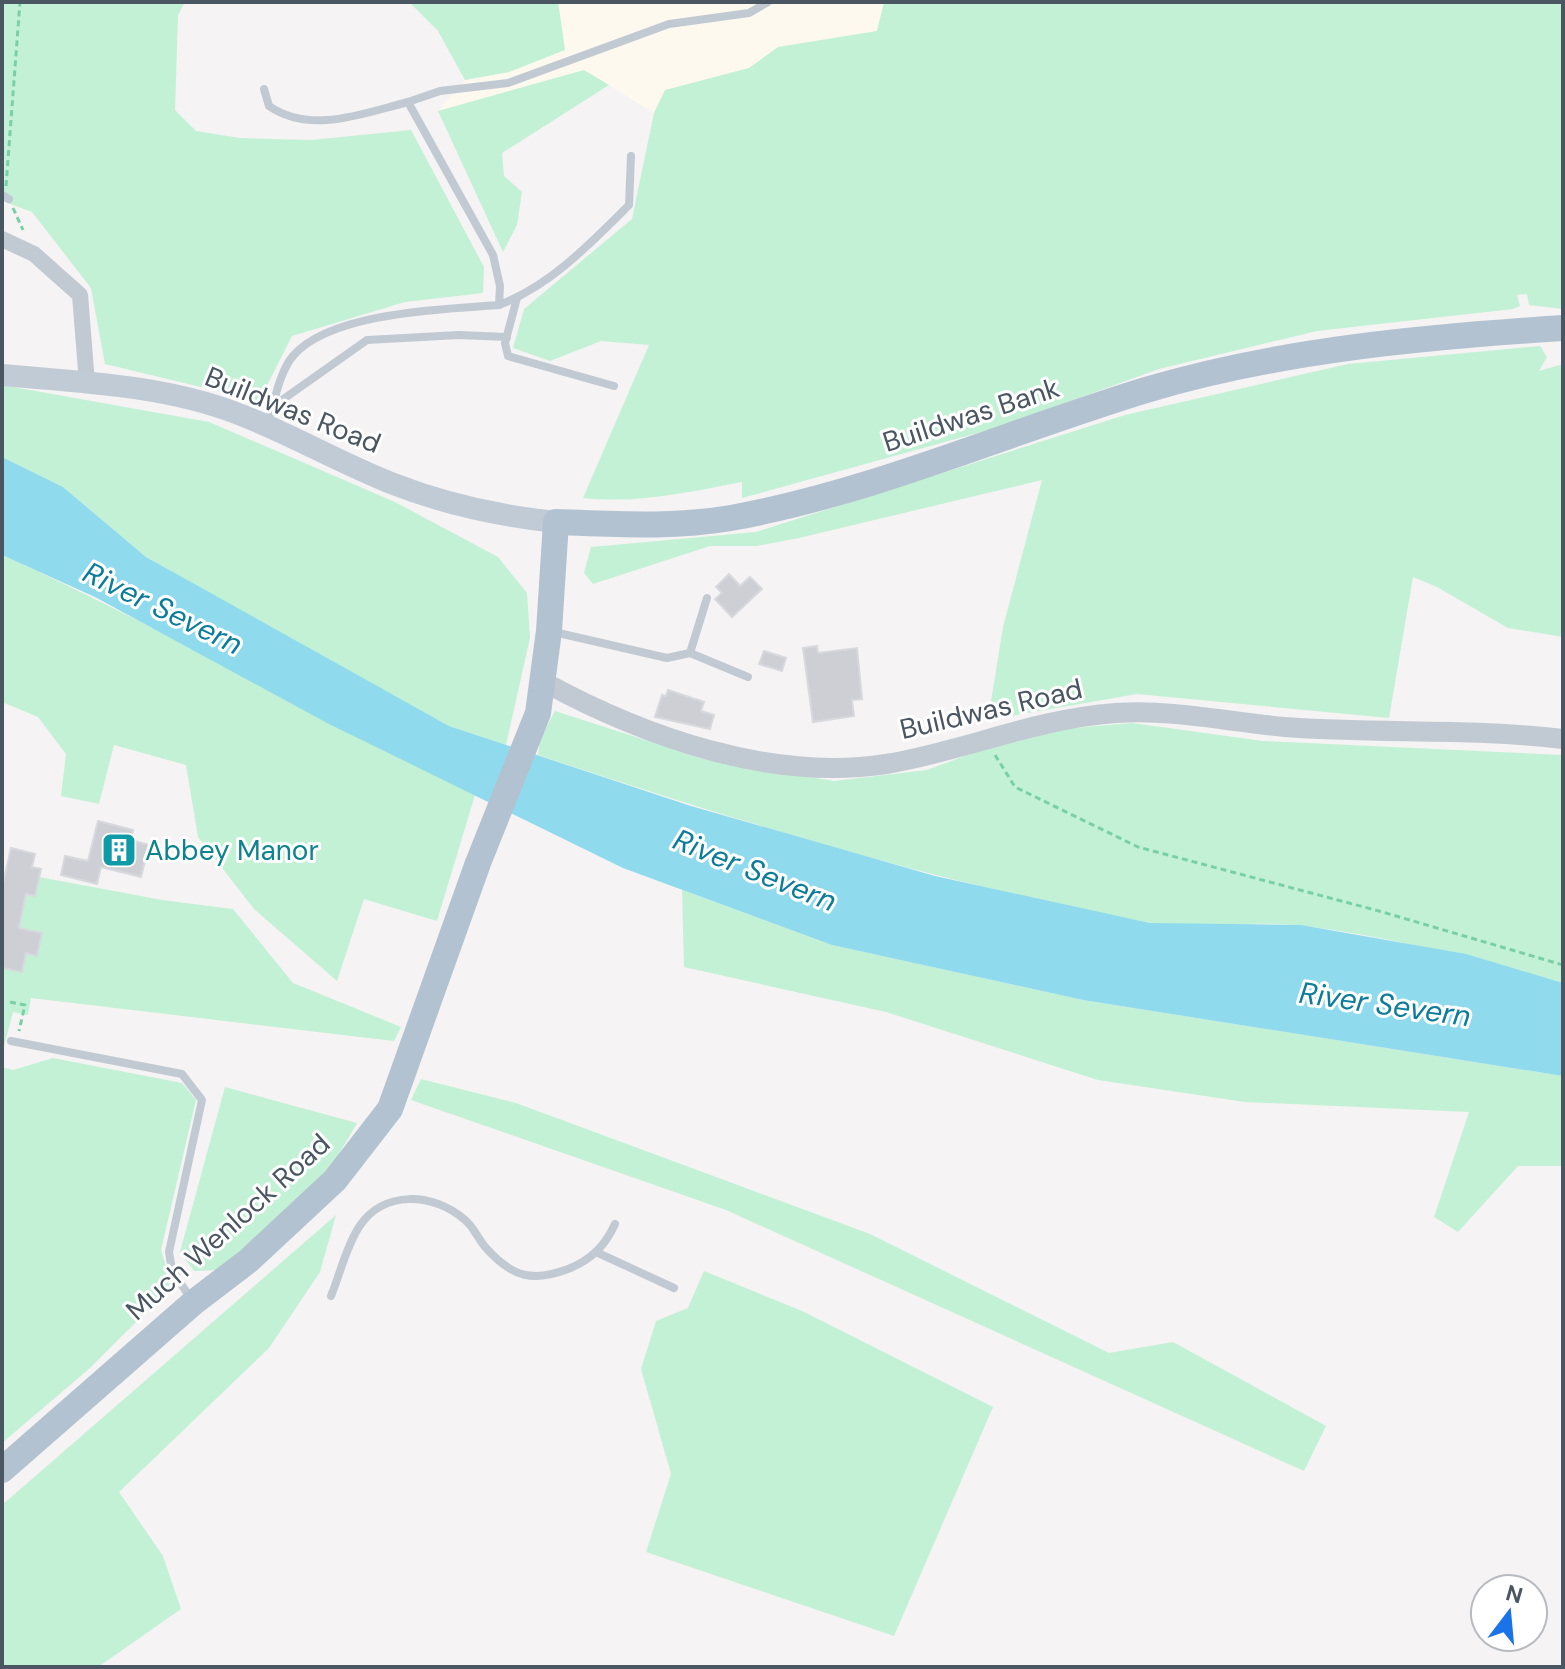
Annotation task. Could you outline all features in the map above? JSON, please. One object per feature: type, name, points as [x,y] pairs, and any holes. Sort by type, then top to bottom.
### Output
[{"type":"main road","name":"Buildwas Bank","points":[[556,522],[649,526],[731,518],[830,495],[1147,390],[1264,361],[1403,342],[1563,328]]},
{"type":"main road","name":"Buildwas Road","points":[[2,375],[87,383],[188,398],[270,416],[380,478],[436,499],[517,518],[556,522]]},
{"type":"main road","points":[[544,682],[556,522]]},
{"type":"main road","name":"Much Wenlock Road","points":[[2,1470],[193,1303],[248,1261],[335,1180],[373,1135],[400,1087],[466,897],[538,713],[544,682]]},
{"type":"street","points":[[2,239],[34,254],[80,295],[87,383]]},
{"type":"street","name":"Buildwas Road","points":[[544,682],[582,703],[635,724],[778,764],[822,768],[885,764],[1039,723],[1121,713],[1162,713],[1286,727],[1409,733],[1492,731],[1563,739]]},
{"type":"lane","points":[[264,89],[269,106],[304,120],[344,119],[440,91],[508,83],[669,24],[749,13],[768,2]]},
{"type":"lane","points":[[408,102],[493,255],[500,286],[499,305]]},
{"type":"lane","points":[[270,416],[293,356],[342,325],[425,311],[499,305],[517,298],[591,243],[629,205],[631,156]]},
{"type":"lane","points":[[517,298],[505,350],[516,360],[614,386]]},
{"type":"lane","points":[[270,416],[367,340],[459,335],[507,337]]},
{"type":"lane","points":[[690,653],[707,598]]},
{"type":"lane","points":[[549,631],[667,658],[690,653],[748,677]]},
{"type":"lane","points":[[11,1041],[182,1074],[202,1100],[169,1252],[172,1270],[193,1303]]},
{"type":"lane","points":[[331,1296],[357,1229],[374,1208],[412,1196],[440,1204],[466,1220],[487,1250],[515,1272],[541,1279],[580,1264],[606,1244],[615,1224]]},
{"type":"lane","points":[[596,1252],[674,1288]]},
{"type":"path","points":[[20,2],[5,197],[34,254]]},
{"type":"path","points":[[988,736],[998,761],[1015,787],[1138,847],[1379,911],[1563,965]]},
{"type":"path","points":[[10,1002],[25,1005],[19,1035]]},
{"type":"shaded area","points":[[558,2],[884,2],[877,31],[778,47],[750,68],[665,90],[654,113],[584,70],[438,111],[465,80],[509,72],[565,50]]},
{"type":"green space","points":[[2,2],[185,2],[178,15],[175,110],[196,131],[240,138],[311,140],[411,130],[484,267],[483,293],[405,302],[292,336],[259,401],[105,364],[91,288],[32,212],[2,201]]},
{"type":"green space","points":[[409,2],[558,2],[565,50],[509,72],[465,80],[438,31]]},
{"type":"green space","points":[[884,2],[1563,2],[1563,309],[1529,305],[1527,294],[1517,295],[1520,306],[1513,309],[1317,331],[1159,369],[992,429],[742,498],[742,482],[643,498],[583,498],[649,345],[601,341],[550,361],[513,348],[524,309],[632,219],[654,113],[665,90],[749,68],[778,47],[877,31]]},
{"type":"green space","points":[[584,70],[609,85],[502,153],[504,176],[522,192],[517,225],[503,252],[438,111]]},
{"type":"green space","points":[[1540,346],[1547,357],[1539,371],[1563,364],[1563,637],[1508,628],[1437,587],[1413,577],[1389,718],[1137,694],[988,720],[1003,627],[1042,480],[799,538],[756,546],[710,546],[593,584],[584,573],[591,547],[756,532],[1125,415],[1348,364]]},
{"type":"green space","points":[[2,385],[209,422],[395,502],[498,557],[527,593],[530,638],[506,745],[449,726],[146,557],[63,487],[2,457]]},
{"type":"green space","points":[[2,555],[121,612],[475,795],[437,921],[364,899],[337,981],[254,909],[198,837],[186,765],[114,745],[99,804],[61,796],[66,754],[38,717],[2,702]]},
{"type":"green space","points":[[555,711],[707,760],[834,781],[927,770],[992,746],[1062,729],[1132,723],[1263,741],[1563,755],[1563,983],[1402,942],[1336,931],[1284,924],[1185,925],[1146,922],[992,889],[839,849],[538,755],[540,739]]},
{"type":"green space","points":[[39,877],[162,900],[233,909],[293,983],[401,1027],[394,1041],[31,998],[28,1015],[13,1012],[2,1054],[2,926],[19,927],[26,894],[35,896]]},
{"type":"green space","points":[[682,890],[832,945],[1083,1000],[1563,1076],[1563,1166],[1518,1166],[1458,1232],[1434,1217],[1469,1112],[1245,1102],[1098,1080],[886,1012],[684,967]]},
{"type":"green space","points":[[53,1058],[182,1083],[196,1100],[161,1250],[172,1286],[90,1368],[2,1443],[2,1067],[13,1070]]},
{"type":"green space","points":[[421,1079],[516,1103],[870,1234],[1109,1353],[1173,1342],[1326,1426],[1304,1471],[726,1210],[411,1100]]},
{"type":"green space","points":[[225,1087],[357,1123],[333,1164],[294,1203],[218,1270],[194,1271],[180,1252]]},
{"type":"green space","points":[[336,1215],[320,1272],[269,1348],[119,1492],[163,1556],[181,1609],[98,1667],[2,1667],[2,1505]]},
{"type":"green space","points":[[704,1271],[802,1311],[993,1407],[894,1636],[646,1552],[671,1474],[641,1369],[656,1321],[688,1308]]},
{"type":"water","name":"River Severn","points":[[2,457],[63,487],[146,557],[449,726],[691,806],[935,876],[1150,923],[1301,925],[1466,954],[1563,983],[1563,1076],[1083,1000],[832,945],[623,868],[327,723],[95,597],[2,555]]},
{"type":"building","points":[[729,574],[740,586],[750,577],[762,589],[732,617],[715,599],[722,593],[716,587]]},
{"type":"building","points":[[817,646],[818,653],[857,648],[862,699],[852,700],[854,716],[813,722],[803,648]]},
{"type":"building","points":[[764,651],[786,658],[782,671],[759,664]]},
{"type":"building","points":[[668,690],[704,702],[701,711],[714,715],[710,729],[655,717],[662,695],[666,696]]},
{"type":"building","name":"Abbey Manor","points":[[98,821],[133,830],[131,840],[149,845],[141,877],[101,867],[97,884],[61,875],[65,856],[88,861]]},
{"type":"building","points":[[11,848],[35,854],[32,867],[41,869],[35,896],[26,894],[19,928],[42,933],[37,956],[26,953],[22,972],[2,968],[2,888]]},
{"type":"place","name":"Abbey Manor","points":[[119,850]]}]
